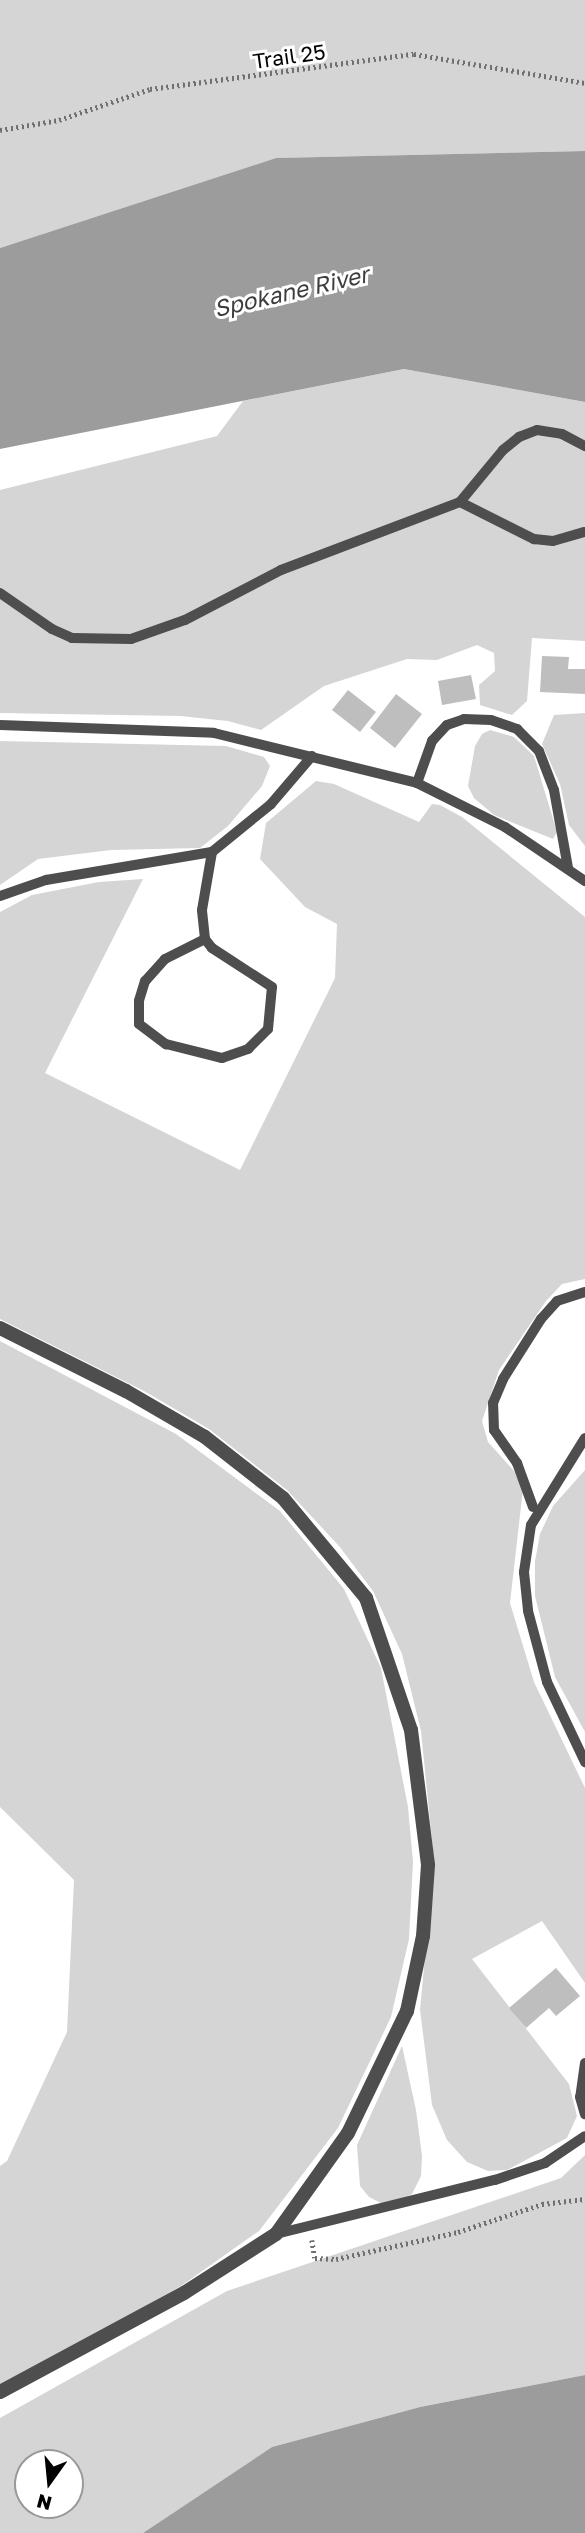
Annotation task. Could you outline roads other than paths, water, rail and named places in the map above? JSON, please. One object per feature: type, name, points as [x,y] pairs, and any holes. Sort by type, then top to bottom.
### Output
[{"type":"street","points":[[0,1328],[126,1391],[205,1437],[283,1498],[366,1598],[411,1730],[428,1865],[423,1936],[407,2011],[348,2133],[276,2234],[184,2293],[0,2392]]},
{"type":"lane","points":[[0,593],[52,629],[72,638],[131,639],[185,620],[281,570],[460,502],[493,460],[519,437],[537,430],[562,434],[585,446]]},
{"type":"lane","points":[[460,502],[534,539],[553,541],[585,532]]},
{"type":"lane","points":[[417,783],[432,741],[447,725],[464,719],[491,720],[517,729],[539,751],[554,790],[568,868]]},
{"type":"lane","points":[[0,725],[214,733],[417,783],[505,827],[585,881]]},
{"type":"lane","points":[[0,896],[46,880],[212,852],[271,804],[312,756]]},
{"type":"lane","points":[[205,939],[165,959],[145,981],[139,1001],[139,1024],[166,1044],[222,1058],[248,1049],[268,1029],[272,987],[212,948],[205,939],[202,910],[212,852]]},
{"type":"lane","points":[[533,1507],[516,1463],[494,1430],[493,1403],[503,1379],[541,1319],[557,1301],[585,1292]]},
{"type":"lane","points":[[585,1438],[531,1525],[524,1572],[528,1611],[547,1682],[585,1762]]},
{"type":"lane","points":[[585,2063],[580,2097],[585,2114]]},
{"type":"lane","points":[[276,2234],[495,2180],[545,2163],[585,2136]]},
{"type":"water","name":"Spokane River","points":[[585,151],[585,402],[404,369],[0,449],[0,248],[276,158]]},
{"type":"water","points":[[585,2375],[585,2533],[143,2533],[272,2447],[420,2407]]}]
